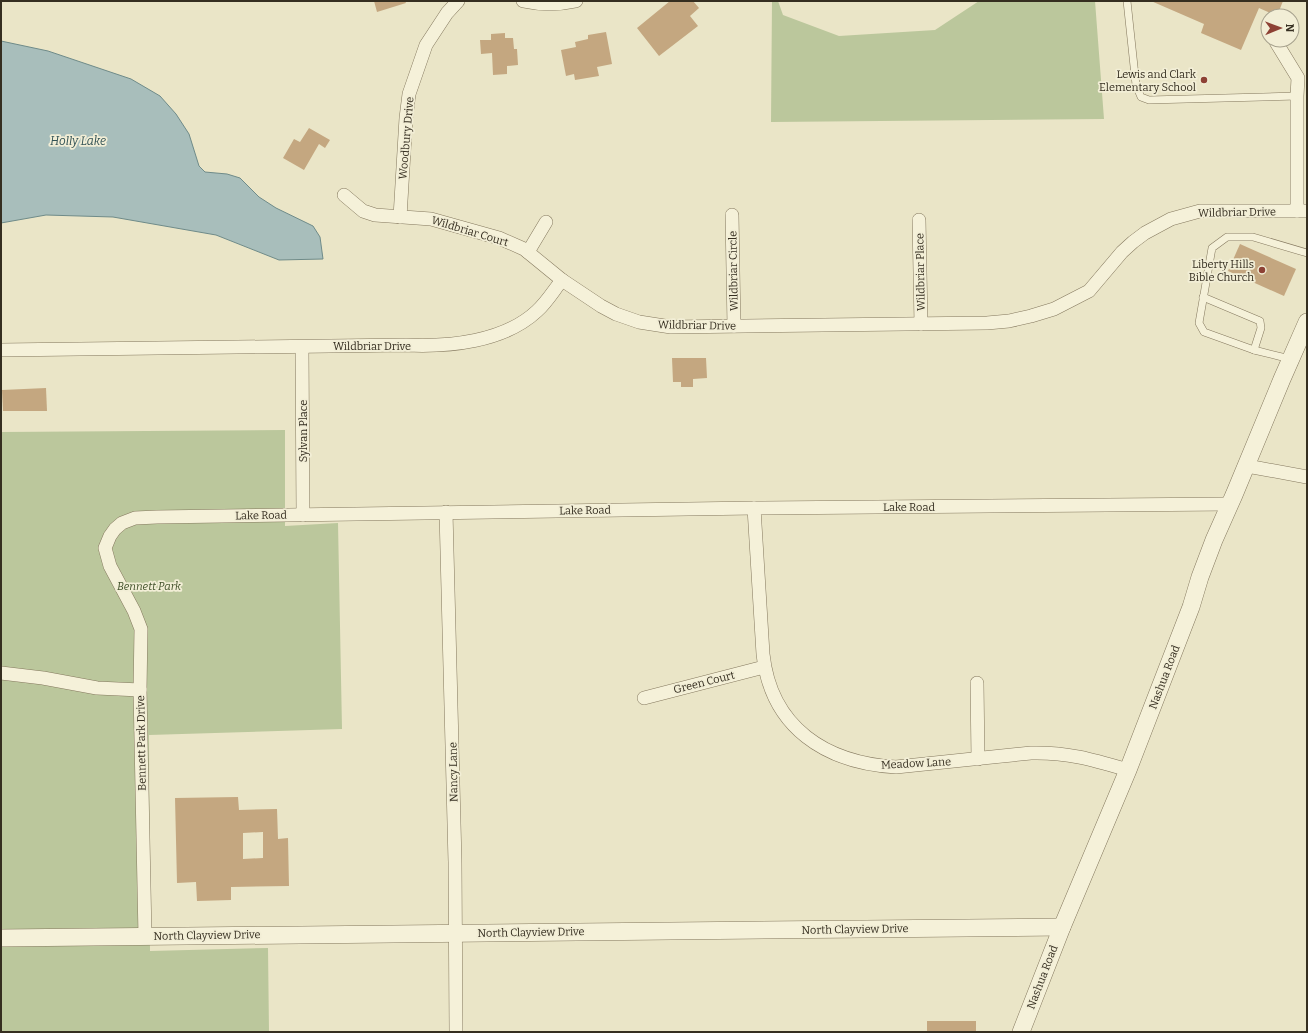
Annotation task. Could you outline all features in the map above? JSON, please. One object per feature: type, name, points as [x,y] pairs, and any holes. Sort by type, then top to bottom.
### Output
[{"type":"street","name":"Woodbury Drive","points":[[400,217],[406,118],[409,94],[426,45],[447,13],[458,1]]},
{"type":"street","points":[[523,1],[541,5],[576,1]]},
{"type":"street","name":"Wildbriar Drive","points":[[1,350],[437,346],[468,342],[483,338],[523,323],[541,307],[562,280],[601,306],[616,314],[639,322],[671,327],[987,323],[1009,321],[1031,316],[1072,301],[1089,291],[1122,252],[1145,233],[1171,219],[1200,211],[1302,211],[1297,96],[1298,78],[1280,48]]},
{"type":"street","name":"Wildbriar Court","points":[[344,195],[363,211],[375,215],[431,219],[499,238],[524,249],[562,280]]},
{"type":"street","name":"Wildbriar Circle","points":[[732,215],[734,326]]},
{"type":"street","name":"Wildbriar Place","points":[[919,220],[921,324]]},
{"type":"street","points":[[528,252],[546,222]]},
{"type":"street","name":"Nashua Road","points":[[1021,1032],[1062,927],[1128,770],[1191,607],[1200,577],[1214,540],[1307,322]]},
{"type":"street","name":"Sylvan Place","points":[[302,347],[303,515]]},
{"type":"street","points":[[1246,466],[1307,477]]},
{"type":"street","name":"Lake Road","points":[[140,690],[141,629],[134,611],[110,566],[105,548],[115,529],[122,523],[135,518],[754,508],[1230,504]]},
{"type":"street","name":"Meadow Lane","points":[[754,508],[764,666],[768,682],[774,697],[792,724],[817,745],[832,753],[849,759],[867,764],[896,767],[1032,753],[1049,753],[1083,758],[1128,770]]},
{"type":"street","name":"Nancy Lane","points":[[446,512],[456,932],[456,1032]]},
{"type":"street","name":"Green Court","points":[[644,698],[764,666]]},
{"type":"street","name":"Bennett Park Drive","points":[[1,673],[43,678],[97,688],[140,690],[145,936]]},
{"type":"street","points":[[977,683],[978,758]]},
{"type":"street","name":"North Clayview Drive","points":[[1,938],[456,932],[1062,927]]},
{"type":"lane","points":[[1127,1],[1136,84],[1141,97],[1148,100],[1297,96]]},
{"type":"lane","points":[[1291,359],[1254,350],[1204,332],[1199,323],[1212,248],[1226,238],[1253,237],[1307,253]]},
{"type":"lane","points":[[1203,297],[1260,321],[1261,328],[1254,350]]},
{"type":"green space","points":[[772,1],[778,1],[783,15],[839,36],[935,30],[979,1],[1095,1],[1104,119],[771,122]]},
{"type":"green space","name":"Bennett Park","points":[[285,430],[285,526],[338,523],[342,729],[149,735],[150,951],[268,948],[269,1032],[1,1032],[1,432]]},
{"type":"water","name":"Holly Lake","points":[[1,41],[48,51],[131,79],[160,96],[176,114],[189,134],[199,166],[205,172],[227,174],[240,178],[259,197],[276,208],[313,226],[320,237],[323,259],[279,260],[216,235],[113,217],[46,215],[1,223]]},
{"type":"building","points":[[374,1],[405,1],[406,3],[377,12]]},
{"type":"building","points":[[670,1],[693,1],[699,8],[690,16],[698,26],[659,56],[637,28]]},
{"type":"building","points":[[1151,1],[1283,1],[1280,8],[1259,8],[1241,50],[1201,33],[1204,24]]},
{"type":"building","points":[[606,32],[612,64],[597,67],[599,76],[575,80],[574,74],[566,76],[561,50],[576,47],[575,42],[588,39],[588,35]]},
{"type":"building","points":[[505,33],[505,38],[513,38],[514,49],[517,49],[518,65],[507,66],[507,74],[493,75],[492,53],[481,54],[480,40],[491,40],[491,34]]},
{"type":"building","points":[[309,128],[330,140],[325,148],[319,144],[304,170],[283,158],[294,139],[300,142]]},
{"type":"building","name":"Liberty Hills Bible Church","points":[[1240,244],[1296,269],[1284,296],[1228,271]]},
{"type":"building","points":[[672,358],[706,358],[707,378],[693,379],[693,387],[681,387],[681,382],[673,382]]},
{"type":"building","points":[[46,388],[47,411],[3,411],[2,390]]},
{"type":"building","points":[[238,797],[239,810],[277,809],[278,839],[288,838],[289,886],[231,887],[231,900],[197,901],[196,882],[177,883],[175,798]],"holes":[[[263,832],[263,858],[243,859],[243,833]]]},
{"type":"building","points":[[927,1021],[976,1021],[976,1032],[927,1032]]},
{"type":"place","name":"Lewis and Clark Elementary School","points":[[1204,80]]},
{"type":"place","name":"Liberty Hills Bible Church","points":[[1262,270]]}]
